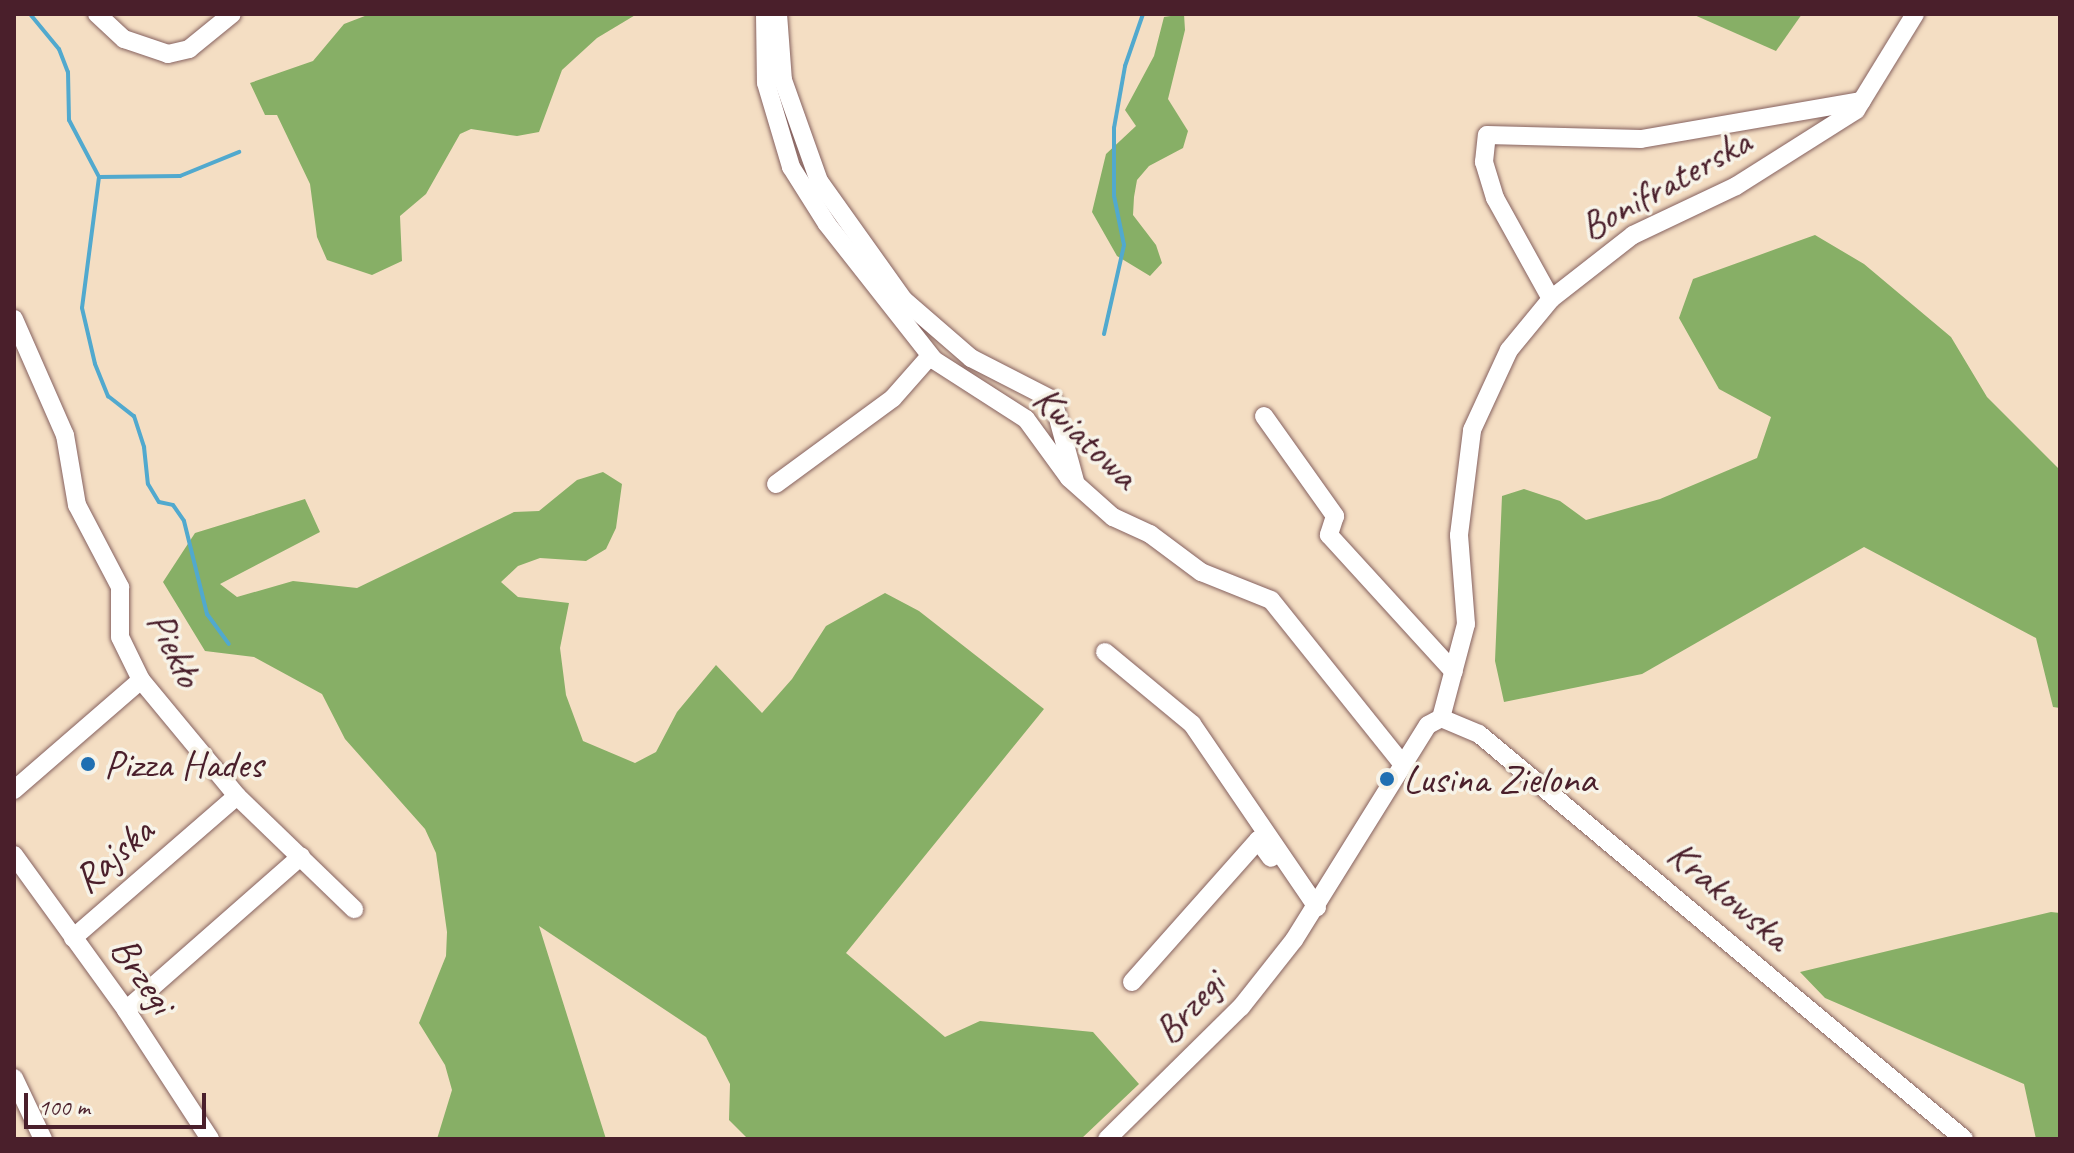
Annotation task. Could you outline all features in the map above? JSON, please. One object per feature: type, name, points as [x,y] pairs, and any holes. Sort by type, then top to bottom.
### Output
[{"type":"street","points":[[97,14],[124,39],[168,54],[189,49],[232,14]]},
{"type":"street","name":"Kwiatowa","points":[[765,14],[766,83],[791,167],[827,224],[930,356],[951,376],[1026,419],[1075,484],[1113,517],[1150,534],[1201,572],[1271,600],[1403,765]]},
{"type":"street","points":[[778,14],[783,80],[809,162],[891,286],[971,358],[1053,400],[1075,484]]},
{"type":"street","name":"Bonifraterska","points":[[1441,718],[1466,624],[1459,535],[1472,430],[1509,350],[1551,299],[1633,235],[1776,163],[1838,124],[1862,101],[1915,14]]},
{"type":"street","points":[[1551,299],[1495,198],[1484,162],[1487,135],[1641,139],[1862,101]]},
{"type":"street","name":"Piekło","points":[[14,319],[65,435],[77,505],[120,587],[120,637],[141,680],[237,796],[354,909]]},
{"type":"street","points":[[776,484],[893,398],[930,356]]},
{"type":"street","points":[[1264,416],[1335,516],[1329,535],[1454,672]]},
{"type":"street","points":[[1105,652],[1192,724],[1315,911]]},
{"type":"street","points":[[14,790],[141,680]]},
{"type":"street","name":"Brzegi","points":[[1107,1139],[1241,1007],[1315,911],[1428,725],[1441,718]]},
{"type":"street","name":"Krakowska","points":[[1441,718],[1479,734],[1964,1139]]},
{"type":"street","name":"Rajska","points":[[73,938],[237,796]]},
{"type":"street","name":"Brzegi","points":[[1132,982],[1258,840],[1315,911]]},
{"type":"street","name":"Brzegi","points":[[14,855],[126,1010],[210,1139]]},
{"type":"street","points":[[126,1010],[301,856]]},
{"type":"street","points":[[14,1078],[43,1139]]},
{"type":"green space","points":[[370,14],[637,14],[597,38],[562,70],[539,132],[517,136],[471,129],[460,134],[426,194],[400,216],[402,261],[372,275],[327,260],[317,237],[310,184],[277,115],[265,115],[250,83],[313,61],[344,24]]},
{"type":"green space","points":[[1184,14],[1185,30],[1168,99],[1188,131],[1183,148],[1149,166],[1137,180],[1134,197],[1133,215],[1156,245],[1162,263],[1150,276],[1117,256],[1092,212],[1106,154],[1136,126],[1125,110],[1154,56],[1164,17]]},
{"type":"green space","points":[[1692,14],[1802,14],[1776,51]]},
{"type":"green space","points":[[1815,235],[1864,264],[1951,337],[1987,397],[2060,470],[2060,708],[2053,707],[2036,638],[1864,547],[1642,674],[1504,702],[1495,661],[1502,496],[1524,489],[1560,501],[1586,520],[1660,499],[1757,458],[1771,417],[1719,389],[1679,318],[1693,279]]},
{"type":"green space","points":[[603,472],[622,484],[616,528],[606,549],[586,561],[540,558],[518,566],[501,582],[518,597],[569,603],[560,648],[566,695],[583,741],[635,763],[656,752],[677,712],[716,665],[762,713],[792,679],[826,626],[885,593],[919,611],[1044,709],[846,953],[945,1037],[980,1021],[1093,1032],[1139,1084],[1081,1139],[748,1139],[729,1120],[730,1084],[706,1037],[539,926],[606,1139],[437,1139],[452,1090],[445,1065],[419,1023],[446,956],[447,932],[436,853],[425,829],[345,739],[322,694],[254,657],[205,651],[163,582],[195,533],[305,499],[320,532],[220,584],[237,597],[293,581],[357,588],[514,512],[539,511],[577,480]]},
{"type":"green space","points":[[2051,912],[2060,913],[2060,1139],[2036,1139],[2024,1084],[1825,998],[1800,972]]},
{"type":"waterway","points":[[30,14],[59,49],[68,72],[69,120],[99,177],[82,308],[95,364],[108,396],[134,416],[144,447],[148,484],[159,502],[173,505],[184,521],[207,614],[229,644]]},
{"type":"waterway","points":[[1104,334],[1124,245],[1114,196],[1114,128],[1125,66],[1143,14]]},
{"type":"waterway","points":[[99,177],[180,176],[239,152]]},
{"type":"place","name":"Pizza Hades","points":[[88,764]]},
{"type":"place","name":"Lusina Zielona","points":[[1387,779]]}]
